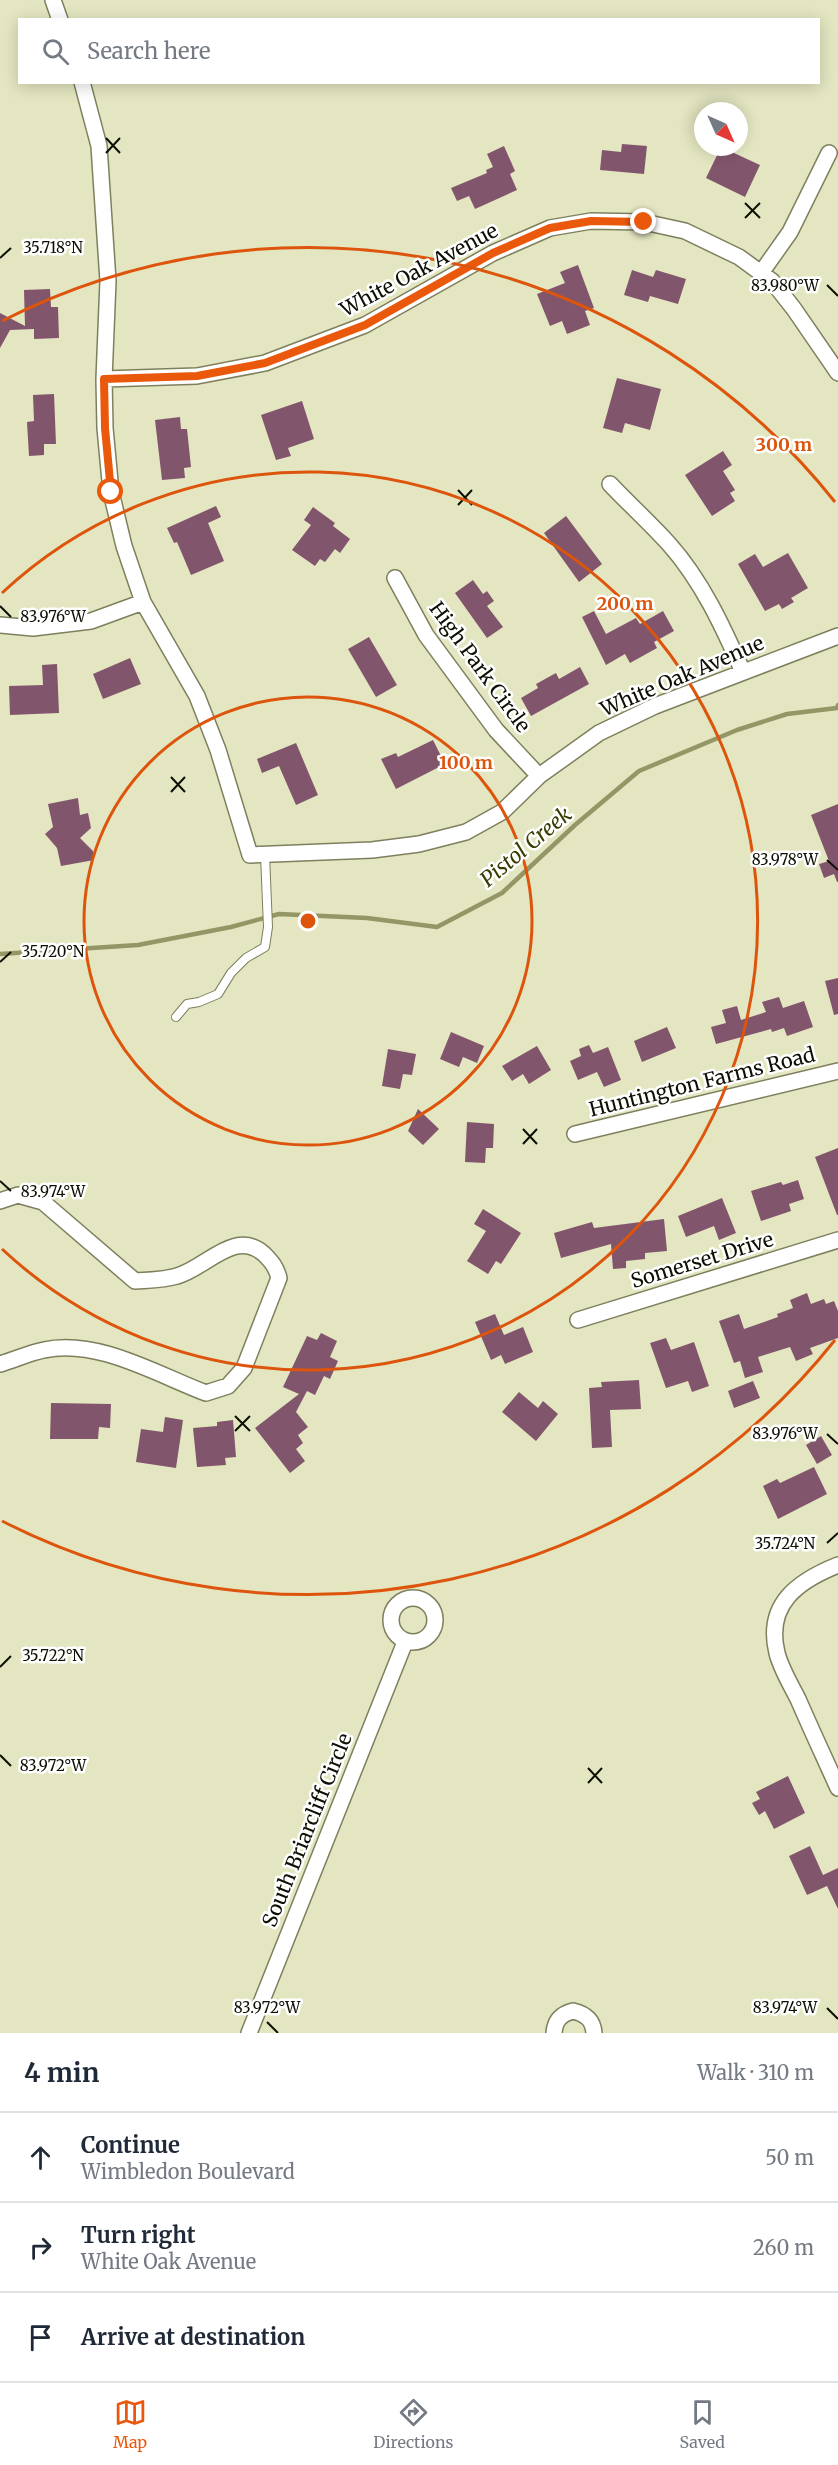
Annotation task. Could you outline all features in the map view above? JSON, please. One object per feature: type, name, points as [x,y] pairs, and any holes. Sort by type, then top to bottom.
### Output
[{"type":"street","points":[[52,0],[59,18]]},
{"type":"street","points":[[83,84],[99,146],[108,281],[104,379],[105,428],[111,492],[124,546],[143,602],[197,696],[257,855]]},
{"type":"street","points":[[760,273],[790,232],[829,153]]},
{"type":"street","name":"White Oak Avenue","points":[[104,379],[197,376],[265,363],[365,325],[493,253],[550,228],[591,221],[644,222],[685,231],[739,257],[772,281],[838,373]]},
{"type":"street","points":[[609,484],[669,544],[692,574],[720,620],[743,672]]},
{"type":"street","name":"High Park Circle","points":[[395,578],[426,635],[496,730],[539,776]]},
{"type":"street","points":[[0,625],[33,628],[91,621],[143,602]]},
{"type":"street","name":"White Oak Avenue","points":[[257,855],[372,850],[419,844],[456,834],[502,812],[539,776],[599,734],[655,706],[838,636]]},
{"type":"street","name":"Huntington Farms Road","points":[[575,1134],[838,1071]]},
{"type":"street","points":[[0,1201],[18,1196],[43,1202],[135,1281],[176,1276],[238,1245],[253,1246],[261,1252],[277,1268],[279,1278],[244,1368],[228,1386],[206,1394],[131,1362],[82,1348],[45,1349],[0,1364]]},
{"type":"street","name":"Somerset Drive","points":[[578,1320],[838,1240]]},
{"type":"street","points":[[838,1564],[815,1574],[793,1589],[780,1608],[774,1629],[777,1654],[838,1788]]},
{"type":"street","name":"South Briarcliff Circle","points":[[249,2033],[405,1642]]},
{"type":"street","points":[[554,2033],[559,2018],[573,2011],[588,2017],[594,2033]]},
{"type":"lane","points":[[176,1017],[187,1004],[200,1002],[218,994],[231,973],[246,958],[264,947],[268,927],[267,902],[257,855]]},
{"type":"building","points":[[622,144],[647,146],[644,174],[600,170],[602,150],[621,152]]},
{"type":"building","points":[[504,146],[515,171],[510,174],[517,190],[475,209],[469,196],[457,201],[451,188],[487,173],[486,170],[493,167],[487,154]]},
{"type":"building","points":[[717,156],[740,156],[760,165],[745,197],[706,178]]},
{"type":"building","points":[[578,265],[594,308],[585,311],[590,325],[567,334],[562,321],[550,326],[537,294],[565,283],[560,272]]},
{"type":"building","points":[[632,270],[653,277],[656,270],[686,279],[678,304],[650,296],[648,302],[624,295]]},
{"type":"building","points":[[50,289],[51,307],[58,307],[59,338],[34,339],[34,329],[10,330],[0,348],[0,313],[25,326],[24,290]]},
{"type":"building","points":[[617,378],[661,389],[650,430],[625,423],[622,433],[603,428]]},
{"type":"building","points":[[54,394],[56,444],[44,444],[44,455],[29,456],[27,422],[34,421],[33,395]]},
{"type":"building","points":[[302,401],[314,439],[288,448],[291,456],[276,460],[261,415]]},
{"type":"building","points":[[180,417],[181,429],[187,429],[191,467],[184,468],[185,478],[162,480],[155,420]]},
{"type":"building","points":[[723,451],[732,465],[723,471],[735,490],[730,493],[735,501],[712,516],[685,475]]},
{"type":"building","points":[[216,506],[221,517],[208,523],[224,561],[191,575],[177,542],[174,543],[167,528]]},
{"type":"building","points":[[313,507],[335,523],[333,526],[350,539],[340,553],[335,549],[325,562],[320,559],[315,566],[292,550],[311,525],[304,520]]},
{"type":"building","points":[[566,516],[602,564],[579,582],[544,533]]},
{"type":"building","points":[[788,553],[808,588],[791,598],[794,602],[782,609],[779,604],[765,611],[738,564],[755,554],[763,567]]},
{"type":"building","points":[[473,580],[483,594],[487,591],[494,601],[487,606],[503,627],[487,638],[455,593]]},
{"type":"building","points":[[594,611],[606,634],[636,618],[640,624],[663,611],[674,631],[654,642],[657,648],[630,663],[625,654],[606,665],[582,617]]},
{"type":"building","points":[[369,637],[397,685],[376,697],[348,649]]},
{"type":"building","points":[[130,658],[141,684],[103,699],[93,674]]},
{"type":"building","points":[[57,664],[59,713],[10,715],[9,686],[43,685],[42,665]]},
{"type":"building","points":[[580,667],[589,684],[531,716],[521,698],[538,688],[536,684],[556,673],[559,679]]},
{"type":"building","points":[[433,740],[445,764],[396,789],[381,759],[396,753],[398,757]]},
{"type":"building","points":[[296,743],[318,795],[296,805],[279,766],[262,773],[257,759]]},
{"type":"building","points":[[78,798],[80,815],[88,813],[91,828],[80,838],[93,851],[94,860],[61,866],[57,848],[45,834],[53,827],[48,804]]},
{"type":"building","points":[[838,804],[837,882],[834,874],[824,878],[819,864],[829,861],[811,815]]},
{"type":"building","points":[[838,978],[838,1014],[834,1015],[825,981]]},
{"type":"building","points":[[779,997],[783,1008],[804,1001],[813,1027],[787,1036],[784,1028],[772,1032],[771,1029],[716,1044],[711,1027],[726,1023],[722,1010],[737,1006],[741,1020],[766,1012],[762,1002]]},
{"type":"building","points":[[667,1027],[676,1048],[642,1062],[634,1041]]},
{"type":"building","points":[[451,1032],[484,1046],[477,1063],[463,1057],[459,1067],[440,1059]]},
{"type":"building","points":[[589,1045],[593,1053],[608,1047],[621,1080],[604,1087],[597,1072],[578,1080],[570,1061],[581,1056],[579,1049]]},
{"type":"building","points":[[537,1046],[551,1070],[529,1084],[523,1074],[512,1081],[502,1066]]},
{"type":"building","points":[[388,1049],[416,1054],[412,1075],[403,1074],[400,1089],[382,1086]]},
{"type":"building","points":[[418,1109],[439,1129],[423,1145],[408,1131]]},
{"type":"building","points":[[467,1122],[494,1124],[493,1148],[486,1148],[485,1163],[465,1162]]},
{"type":"building","points":[[838,1148],[838,1215],[837,1215],[815,1157]]},
{"type":"building","points":[[798,1180],[804,1199],[789,1204],[791,1211],[761,1221],[751,1191],[781,1182],[783,1185]]},
{"type":"building","points":[[722,1198],[736,1233],[719,1240],[714,1226],[686,1237],[678,1216]]},
{"type":"building","points":[[483,1209],[521,1233],[501,1264],[496,1261],[488,1274],[467,1261],[486,1231],[474,1224]]},
{"type":"building","points":[[664,1219],[667,1251],[645,1253],[645,1259],[626,1261],[626,1268],[613,1269],[611,1244],[561,1258],[554,1233],[592,1222],[594,1228]]},
{"type":"building","points":[[807,1293],[811,1304],[824,1299],[826,1304],[834,1301],[838,1311],[838,1338],[810,1348],[813,1354],[796,1361],[790,1347],[758,1357],[763,1372],[745,1378],[740,1361],[734,1363],[719,1321],[739,1314],[744,1329],[778,1317],[777,1314],[793,1308],[790,1300]]},
{"type":"building","points":[[495,1314],[504,1335],[523,1327],[533,1352],[505,1364],[501,1355],[491,1360],[475,1322]]},
{"type":"building","points":[[321,1333],[337,1341],[330,1357],[338,1361],[330,1379],[324,1376],[315,1395],[307,1391],[296,1412],[308,1427],[298,1435],[303,1443],[296,1449],[305,1461],[290,1473],[255,1428],[299,1394],[283,1387],[307,1336],[317,1340]]},
{"type":"building","points":[[666,1338],[671,1350],[694,1342],[709,1386],[692,1392],[688,1381],[666,1388],[650,1343]]},
{"type":"building","points":[[639,1380],[641,1409],[610,1410],[612,1447],[592,1448],[589,1388],[602,1387],[601,1382]]},
{"type":"building","points":[[753,1381],[760,1398],[734,1408],[728,1391]]},
{"type":"building","points":[[519,1392],[538,1408],[543,1401],[558,1414],[536,1441],[502,1412]]},
{"type":"building","points":[[51,1403],[111,1404],[110,1428],[99,1427],[98,1439],[50,1439]]},
{"type":"building","points":[[165,1417],[183,1420],[176,1468],[136,1462],[141,1429],[163,1432]]},
{"type":"building","points":[[233,1420],[236,1457],[225,1458],[226,1465],[197,1467],[193,1428],[217,1426],[217,1422]]},
{"type":"building","points":[[821,1436],[832,1455],[817,1464],[806,1445]]},
{"type":"building","points":[[814,1467],[827,1494],[778,1519],[763,1486],[777,1479],[780,1483]]},
{"type":"building","points":[[788,1776],[805,1813],[774,1829],[765,1811],[759,1815],[752,1803],[760,1799],[756,1792]]},
{"type":"building","points":[[810,1846],[823,1875],[838,1868],[838,1909],[827,1886],[807,1895],[789,1856]]},
{"type":"waterway","name":"Pistol Creek","points":[[0,954],[138,945],[231,927],[279,914],[367,918],[437,927],[502,893],[575,825],[639,771],[737,730],[787,714],[837,708],[838,705]]},
{"type":"route","points":[[111,492],[105,428],[104,379],[197,376],[265,363],[365,325],[493,253],[550,228],[591,221],[644,222]]}]
